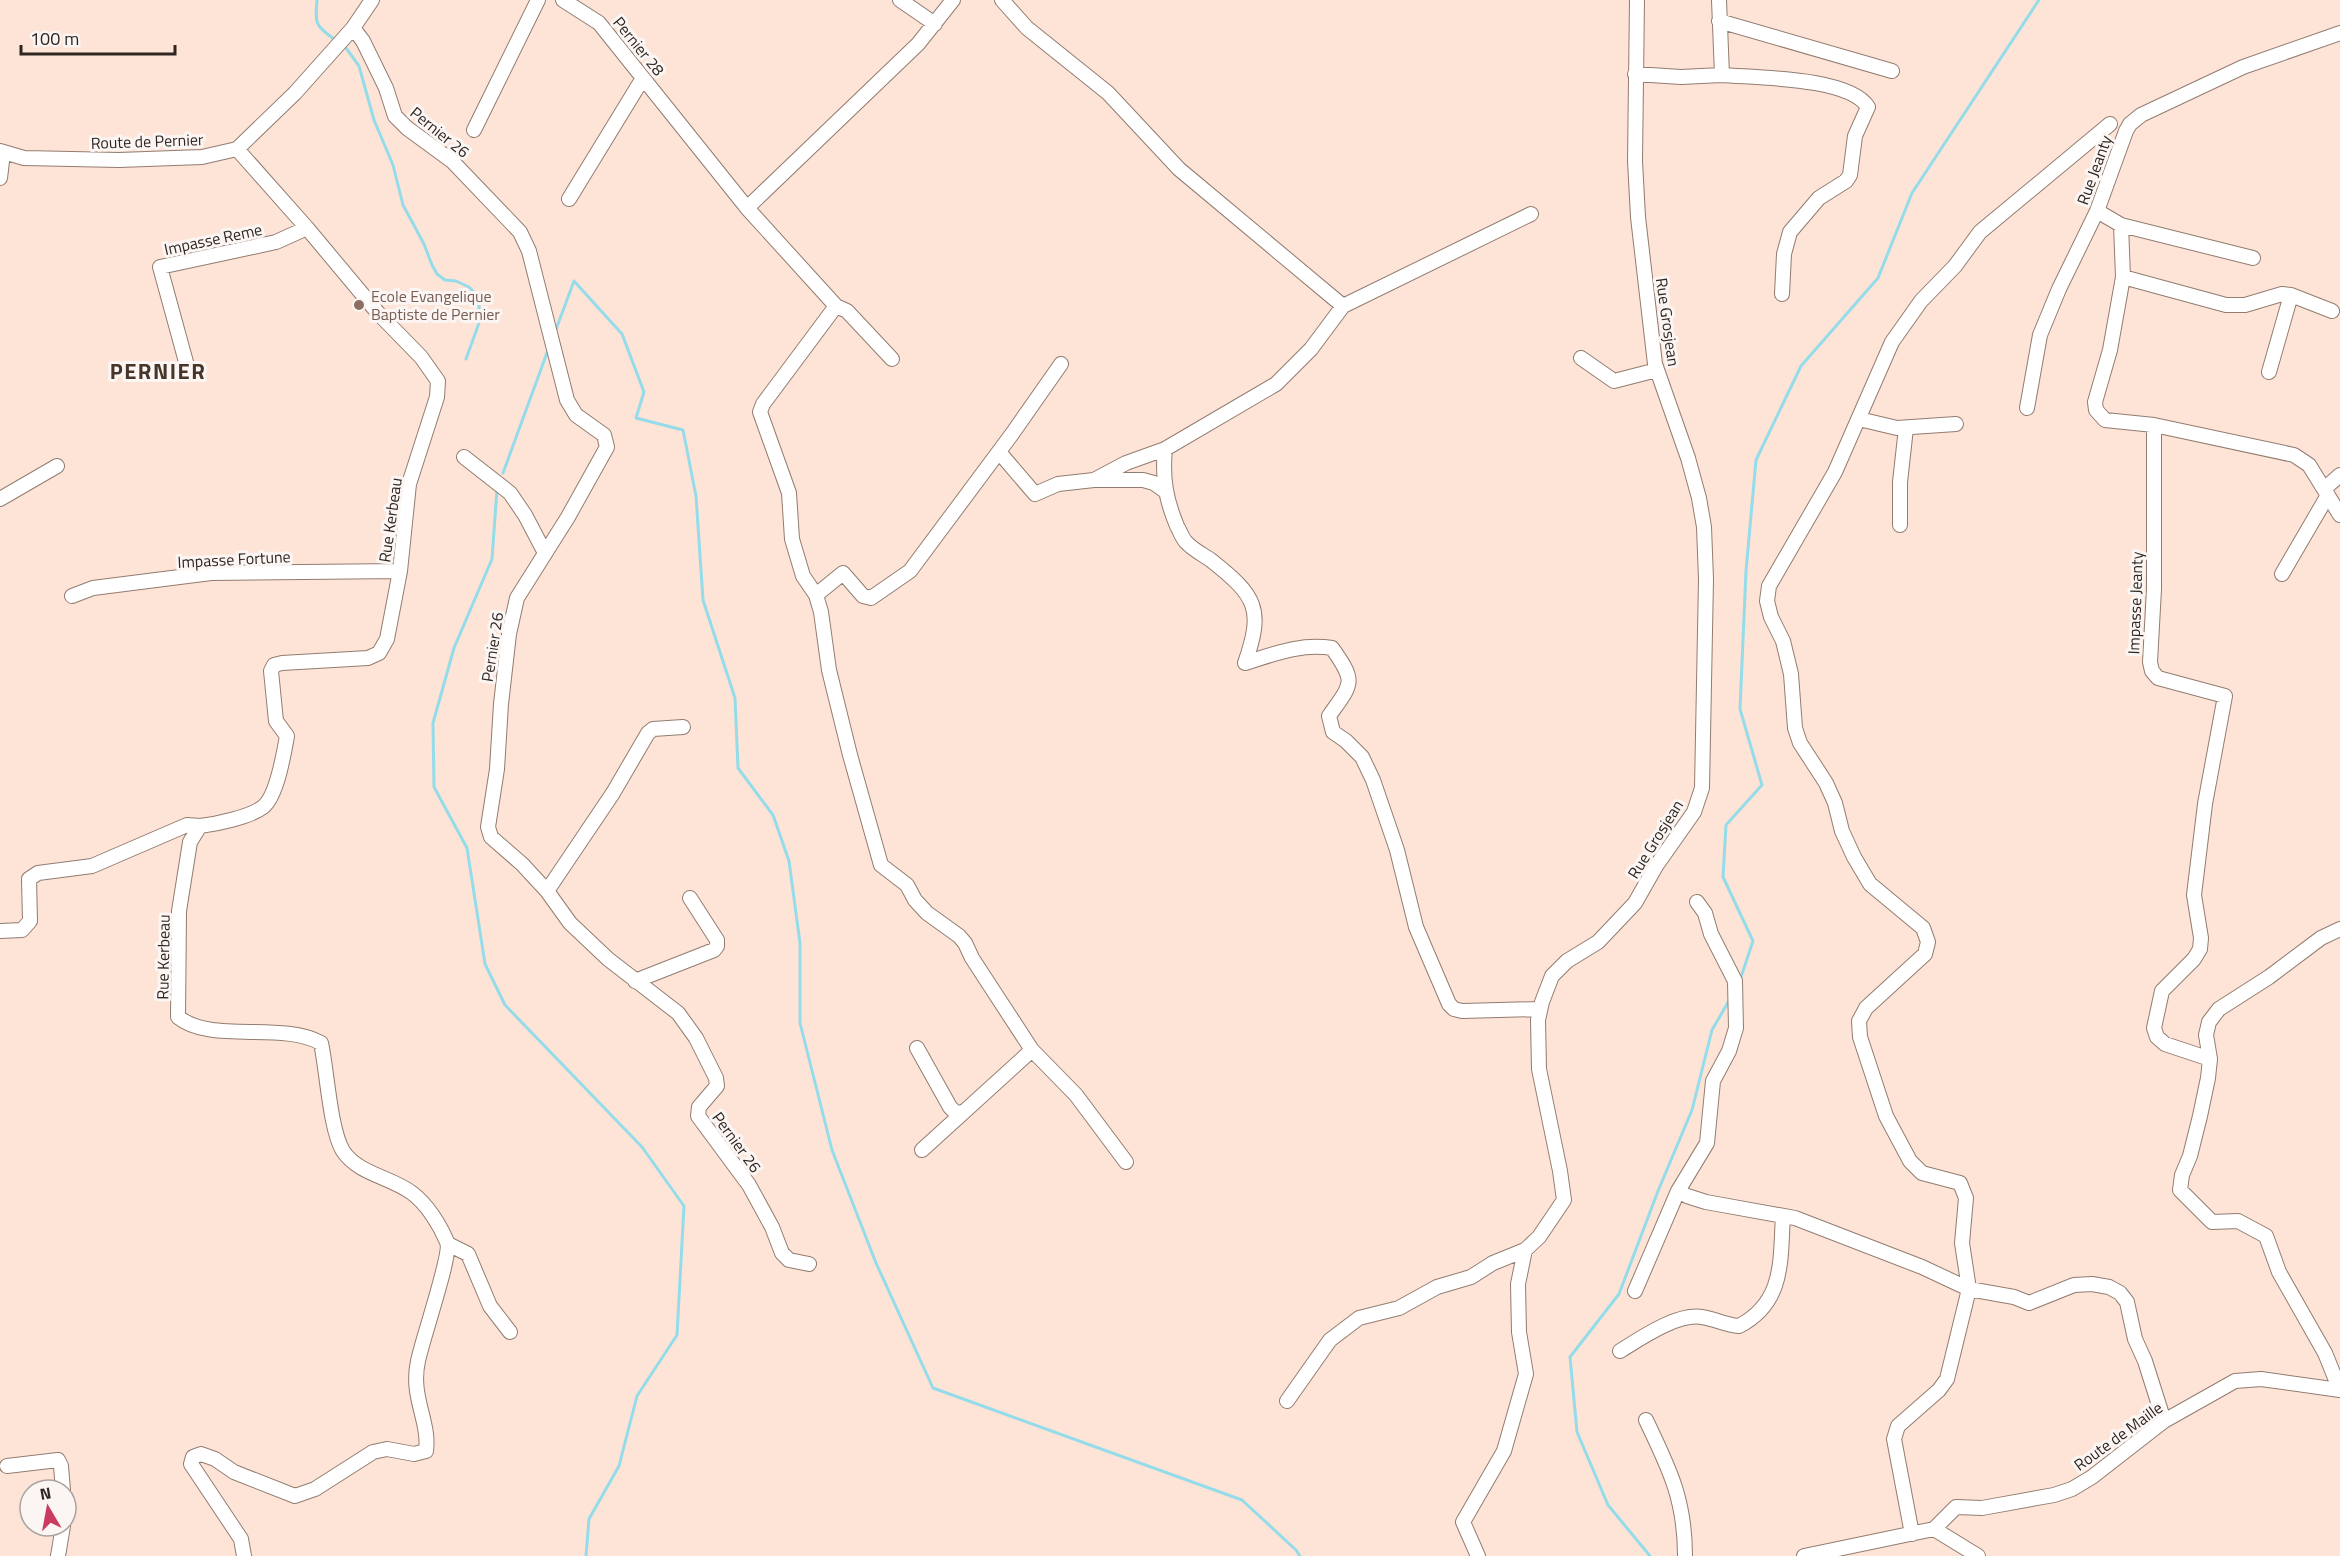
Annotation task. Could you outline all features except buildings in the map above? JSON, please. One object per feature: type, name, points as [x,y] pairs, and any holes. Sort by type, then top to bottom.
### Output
[{"type":"street","points":[[237,149],[296,93],[353,28],[372,0]]},
{"type":"street","points":[[474,130],[538,0]]},
{"type":"street","name":"Pernier 28","points":[[563,0],[599,23],[747,208],[836,306],[847,312],[892,359]]},
{"type":"street","points":[[900,0],[935,24]]},
{"type":"street","points":[[747,208],[918,44],[953,0]]},
{"type":"street","points":[[1002,0],[1027,28],[1108,93],[1179,169],[1343,306]]},
{"type":"street","name":"Rue Grosjean","points":[[1525,1250],[1539,1237],[1564,1200],[1539,1069],[1538,1020],[1552,976],[1567,961],[1598,942],[1635,903],[1656,866],[1694,812],[1702,788],[1704,527],[1688,458],[1658,370],[1638,218],[1635,74],[1637,0]]},
{"type":"street","points":[[1719,0],[1722,75]]},
{"type":"street","points":[[1719,21],[1892,71]]},
{"type":"street","name":"Pernier 26","points":[[353,28],[363,41],[386,88],[395,116],[407,128],[453,161],[520,232],[529,251],[567,400],[576,415],[604,435],[607,447],[517,598],[509,634],[501,704],[497,769],[488,827],[491,837],[547,891],[570,923],[608,959],[678,1013],[696,1038],[716,1078],[717,1086],[699,1107],[698,1116],[748,1185],[772,1227],[782,1253],[789,1260],[809,1264]]},
{"type":"street","name":"Rue Jeanty","points":[[2027,408],[2040,334],[2097,211],[2130,124],[2141,116],[2243,67],[2340,33]]},
{"type":"street","points":[[1635,74],[1681,77],[1722,75],[1823,83],[1854,95],[1868,107],[1855,136],[1850,175],[1846,181],[1819,198],[1790,232],[1784,254],[1782,294]]},
{"type":"street","points":[[569,199],[644,78]]},
{"type":"street","points":[[1912,1534],[1893,1439],[1898,1426],[1939,1390],[1947,1379],[1969,1289],[1962,1243],[1966,1198],[1960,1183],[1922,1173],[1910,1161],[1886,1116],[1860,1037],[1859,1021],[1866,1008],[1925,954],[1928,942],[1923,928],[1870,884],[1842,831],[1835,803],[1826,783],[1800,743],[1795,728],[1791,674],[1783,640],[1771,617],[1767,601],[1769,586],[1835,472],[1892,342],[1920,302],[1955,266],[1980,232],[2110,124]]},
{"type":"street","name":"Route de Pernier","points":[[2,152],[24,158],[119,160],[202,157],[237,149]]},
{"type":"street","name":"Rue Kerbeau","points":[[237,149],[378,313],[421,357],[438,381],[437,398],[409,484],[400,571],[387,639],[379,653],[368,658],[274,665],[271,671],[276,722],[287,736],[283,759],[266,806],[216,824],[200,826],[190,842],[179,911],[178,1017],[187,1024],[224,1031],[308,1036],[321,1043],[335,1125],[342,1149],[352,1162],[413,1194],[435,1220],[448,1244]]},
{"type":"street","points":[[0,178],[2,152]]},
{"type":"street","points":[[2097,211],[2121,225],[2253,258]]},
{"type":"street","points":[[1094,480],[1126,463],[1165,449],[1276,384],[1311,349],[1343,306],[1531,214]]},
{"type":"street","points":[[2121,225],[2123,277],[2110,350],[2095,402],[2096,410],[2105,420],[2154,425],[2294,455],[2309,465],[2340,515]]},
{"type":"street","name":"Impasse Reme","points":[[189,373],[160,267],[276,242],[307,228]]},
{"type":"street","points":[[2123,277],[2226,305],[2245,305],[2276,295],[2291,295],[2332,311]]},
{"type":"street","points":[[2269,372],[2291,295]]},
{"type":"street","points":[[836,306],[763,404],[760,412],[789,493],[792,539],[803,576],[816,595],[821,612],[831,680],[881,865],[907,885],[915,900],[927,913],[965,943],[972,958],[1032,1050],[1076,1095],[1126,1162]]},
{"type":"street","points":[[1581,358],[1614,381],[1658,370]]},
{"type":"street","points":[[816,595],[843,573],[863,596],[871,598],[910,571],[1061,364]]},
{"type":"street","points":[[1859,419],[1881,426],[1906,428],[1956,424]]},
{"type":"street","name":"Impasse Jeanty","points":[[2154,425],[2154,590],[2150,662],[2152,671],[2158,678],[2225,696],[2205,804],[2194,895],[2201,938],[2200,949],[2194,959],[2162,991],[2154,1028],[2157,1037],[2165,1044],[2210,1059]]},
{"type":"street","points":[[1900,525],[1901,472],[1906,428]]},
{"type":"street","points":[[1165,449],[1162,471],[1165,491],[1185,542],[1249,594],[1256,612],[1254,638],[1245,663],[1293,648],[1314,646],[1332,648],[1346,668],[1349,681],[1346,694],[1329,716],[1330,724],[1333,732],[1362,757],[1372,780],[1397,850],[1416,927],[1449,1004],[1454,1010],[1462,1011],[1540,1009]]},
{"type":"street","points":[[999,452],[1035,494],[1058,484],[1094,480],[1143,480],[1154,483],[1165,491]]},
{"type":"street","points":[[464,457],[510,493],[525,515],[545,553]]},
{"type":"street","points":[[0,499],[57,466]]},
{"type":"street","points":[[2282,574],[2326,492],[2340,475]]},
{"type":"street","name":"Impasse Fortune","points":[[72,596],[93,588],[211,573],[400,571]]},
{"type":"street","points":[[547,891],[613,793],[648,733],[653,729],[683,727]]},
{"type":"street","points":[[0,930],[22,930],[30,921],[30,879],[38,873],[92,866],[187,825],[200,826]]},
{"type":"street","points":[[636,981],[714,950],[717,946],[717,940],[690,898]]},
{"type":"street","points":[[1635,1291],[1678,1191],[1707,1143],[1713,1081],[1729,1051],[1736,1028],[1735,981],[1711,934],[1705,913],[1697,902]]},
{"type":"street","points":[[2340,928],[2321,938],[2269,977],[2218,1008],[2209,1022],[2206,1035],[2210,1059],[2200,1116],[2190,1156],[2182,1175],[2180,1190],[2212,1222],[2238,1221],[2266,1236],[2279,1272],[2325,1353],[2340,1390]]},
{"type":"street","points":[[917,1047],[950,1107],[955,1112],[962,1113]]},
{"type":"street","points":[[922,1150],[1032,1050]]},
{"type":"street","points":[[1678,1191],[1706,1202],[1795,1218],[1922,1267],[1969,1289],[2014,1297],[2029,1303],[2074,1285],[2092,1284],[2109,1287],[2120,1293],[2127,1302],[2135,1339],[2164,1421]]},
{"type":"street","points":[[1620,1351],[1655,1329],[1690,1318],[1700,1316],[1739,1326],[1748,1321],[1769,1302],[1775,1288],[1779,1269],[1783,1216]]},
{"type":"street","points":[[244,1556],[242,1539],[190,1464],[193,1457],[201,1454],[214,1459],[234,1472],[295,1496],[315,1489],[373,1452],[387,1449],[414,1454],[426,1451],[427,1440],[415,1384],[417,1363],[448,1257],[448,1244],[468,1254],[490,1306],[510,1332]]},
{"type":"street","points":[[1287,1401],[1330,1340],[1359,1318],[1399,1308],[1437,1287],[1471,1276],[1492,1263],[1525,1250]]},
{"type":"street","points":[[1478,1556],[1463,1522],[1504,1451],[1526,1374],[1519,1332],[1518,1284],[1525,1250]]},
{"type":"street","name":"Route de Maille","points":[[1934,1529],[1956,1508],[1982,1508],[2054,1495],[2072,1489],[2164,1421],[2235,1381],[2261,1379],[2340,1390]]},
{"type":"street","points":[[1646,1420],[1680,1497],[1685,1527],[1685,1556]]},
{"type":"street","points":[[7,1466],[58,1460],[62,1478]]},
{"type":"street","points":[[1804,1556],[1934,1529],[1978,1556]]},
{"type":"street","points":[[58,1556],[61,1538]]},
{"type":"waterway","points":[[317,0],[316,19],[320,27],[334,39]]},
{"type":"waterway","points":[[1740,980],[1753,941],[1723,877],[1726,825],[1762,785],[1740,709],[1746,571],[1756,460],[1801,366],[1878,278],[1912,193],[2039,0]]},
{"type":"waterway","points":[[346,48],[359,66],[374,120],[393,165],[403,205],[424,244],[432,265],[437,274],[445,280],[456,281],[469,287],[479,297],[479,323],[466,359]]},
{"type":"waterway","points":[[555,332],[574,281],[622,334],[644,392],[636,418],[683,430],[696,496],[703,600],[735,698],[738,768],[773,815],[789,861],[800,943],[800,1023],[832,1150],[876,1263],[933,1388],[1242,1500],[1300,1556]]},
{"type":"waterway","points":[[503,473],[548,350]]},
{"type":"waterway","points":[[497,489],[492,559],[454,648],[433,723],[434,787],[467,848],[485,964],[505,1005],[642,1147],[684,1206],[677,1335],[637,1396],[619,1466],[589,1519],[586,1556]]},
{"type":"waterway","points":[[1650,1556],[1608,1505],[1577,1432],[1570,1357],[1619,1294],[1692,1110],[1712,1030],[1730,999]]},
{"type":"place","name":"Ecole Evangelique Baptiste de Pernier","points":[[359,305]]},
{"type":"district","name":"PERNIER","points":[[158,371]]}]
